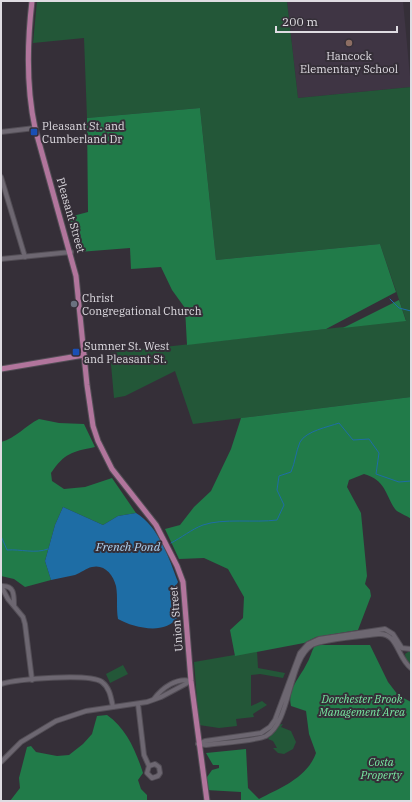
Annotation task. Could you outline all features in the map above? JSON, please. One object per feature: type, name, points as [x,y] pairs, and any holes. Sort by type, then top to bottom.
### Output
[{"type":"main road","name":"Pleasant Street","points":[[32,1],[28,45],[28,81],[35,128],[71,252],[79,291],[84,355],[96,436]]},
{"type":"main road","points":[[1,369],[84,355]]},
{"type":"main road","name":"Union Street","points":[[96,436],[105,458],[120,481],[156,525],[177,566],[184,591],[191,681],[198,744],[207,801]]},
{"type":"street","points":[[1,132],[35,128]]},
{"type":"street","points":[[1,176],[3,192],[24,257]]},
{"type":"street","points":[[1,259],[71,252]]},
{"type":"street","points":[[1,586],[23,618],[25,624],[32,680]]},
{"type":"street","points":[[1,586],[11,588],[14,595],[14,605]]},
{"type":"street","points":[[198,744],[205,741],[272,732],[301,651],[316,639],[385,629],[392,633],[401,647],[404,649],[411,649]]},
{"type":"street","points":[[290,684],[305,652],[317,643],[384,633],[391,638],[405,663],[411,668]]},
{"type":"street","points":[[401,656],[404,649]]},
{"type":"street","points":[[1,684],[32,680],[80,678],[96,679],[108,689],[113,707]]},
{"type":"street","points":[[1,762],[21,742],[38,730],[56,721],[86,711],[138,704],[154,699],[158,694],[173,683],[184,679],[191,681]]},
{"type":"street","points":[[138,704],[144,755],[149,766]]},
{"type":"shaded area","name":"Hancock Elementary School","points":[[287,1],[403,1],[411,87],[298,98]]},
{"type":"green space","points":[[37,1],[287,1],[298,98],[411,87],[411,397],[193,424],[175,371],[125,396],[114,398],[110,353],[406,320],[380,244],[216,260],[200,108],[87,118],[84,38],[33,43]]},
{"type":"green space","points":[[200,108],[216,260],[380,244],[396,292],[326,329],[187,345],[185,308],[172,290],[161,267],[131,269],[130,248],[79,252],[69,217],[88,212],[87,118]]},
{"type":"green space","points":[[399,300],[406,321],[343,328]]},
{"type":"green space","points":[[411,397],[411,519],[395,509],[381,484],[371,477],[364,474],[349,480],[347,487],[361,513],[367,576],[365,584],[370,590],[371,596],[358,630],[316,637],[304,643],[235,656],[230,630],[243,618],[244,597],[228,569],[204,558],[179,559],[165,529],[180,525],[194,507],[211,491],[231,449],[241,418]]},
{"type":"green space","points":[[39,419],[59,423],[84,424],[95,447],[74,452],[65,457],[51,473],[52,481],[64,489],[85,487],[112,478],[136,513],[118,516],[103,525],[63,507],[55,525],[45,561],[51,580],[25,587],[14,579],[1,576],[1,442],[16,435]]},
{"type":"green space","points":[[315,645],[370,645],[388,682],[398,695],[411,702],[411,801],[241,801],[241,792],[206,790],[205,780],[212,770],[219,768],[219,765],[213,765],[206,753],[246,749],[248,788],[259,799],[300,776],[312,762],[316,753],[309,734],[306,711],[291,706],[290,700],[294,684],[307,663]]},
{"type":"green space","points":[[411,650],[411,663],[406,662],[405,654]]},
{"type":"green space","points":[[257,651],[258,668],[285,673],[283,678],[260,674],[251,675],[251,706],[262,701],[267,705],[253,714],[254,717],[236,719],[237,726],[219,728],[199,725],[194,662]]},
{"type":"green space","points":[[123,665],[128,674],[110,683],[106,674]]},
{"type":"green space","points":[[107,715],[120,726],[134,748],[143,773],[138,780],[141,789],[147,795],[147,801],[10,801],[20,788],[19,778],[27,747],[31,746],[36,752],[57,756],[69,755],[83,744],[92,734],[97,716]]},
{"type":"green space","points":[[283,724],[281,727],[291,731],[296,742],[293,749],[284,754],[278,753],[273,748],[277,748],[273,741],[268,739],[278,725]]},
{"type":"water","name":"French Pond","points":[[63,507],[103,525],[118,516],[136,513],[151,526],[162,544],[178,582],[170,597],[177,618],[172,623],[165,627],[149,628],[132,625],[118,619],[117,590],[115,582],[107,571],[100,567],[96,566],[75,575],[51,580],[45,561],[55,525]]},
{"type":"waterway","points":[[390,299],[399,308],[411,311]]},
{"type":"waterway","points":[[171,543],[191,531],[211,523],[277,520],[284,505],[277,490],[279,476],[291,472],[300,442],[312,432],[339,423],[353,440],[369,439],[379,453],[376,474],[399,482],[411,481]]},
{"type":"waterway","points":[[1,536],[7,550],[33,551],[48,549]]},
{"type":"place","name":"Hancock Elementary School","points":[[349,43]]},
{"type":"place","name":"Pleasant St. and Cumberland Dr","points":[[34,132]]},
{"type":"place","name":"Christ Congregational Church","points":[[74,304]]},
{"type":"place","name":"Sumner St. West and Pleasant St.","points":[[76,352]]},
{"type":"park label","name":"Dorchester Brook Management Area","points":[[362,705]]},
{"type":"park label","name":"Costa Property","points":[[381,768]]}]
